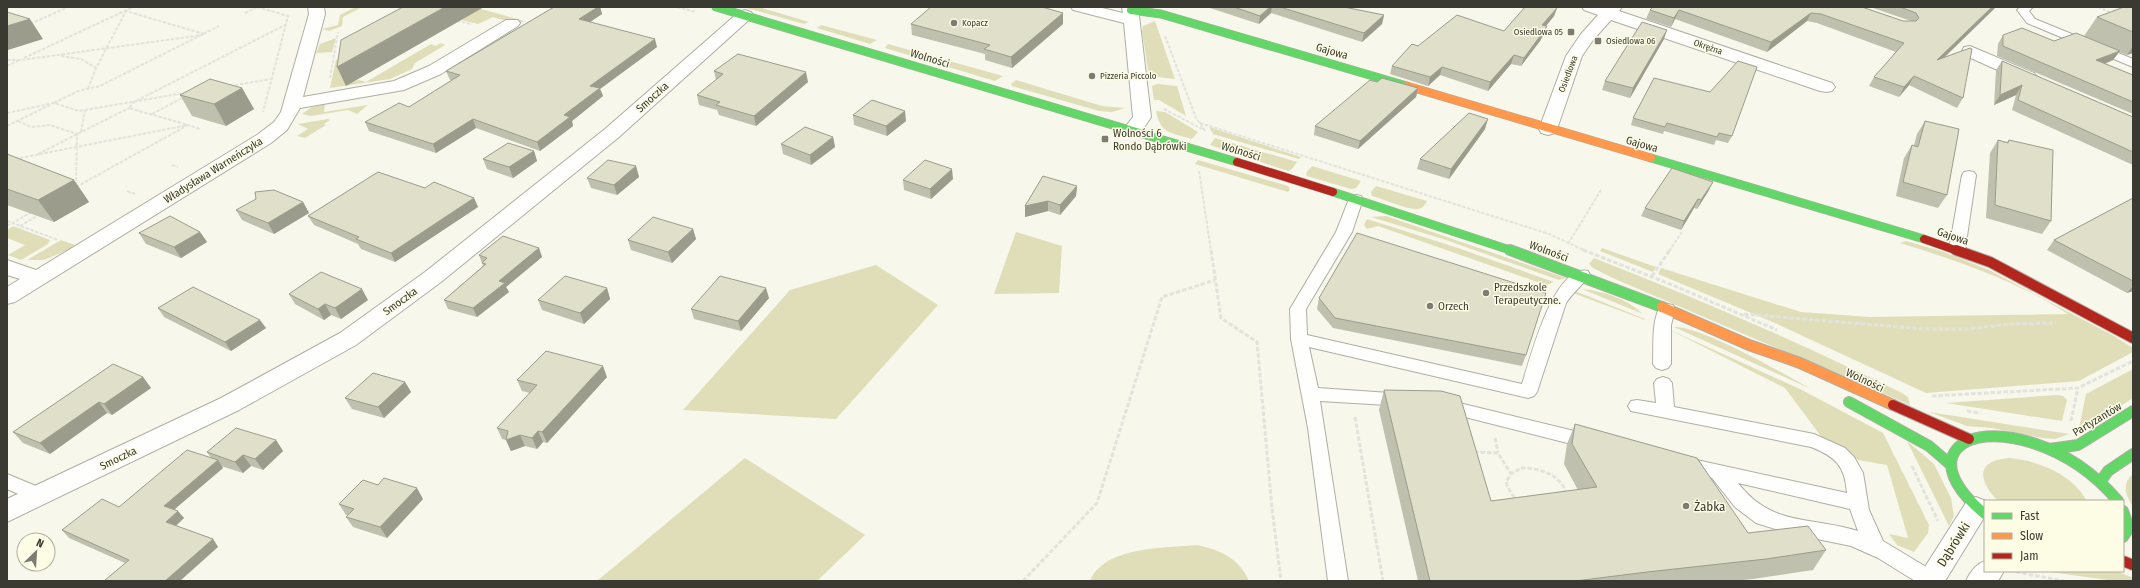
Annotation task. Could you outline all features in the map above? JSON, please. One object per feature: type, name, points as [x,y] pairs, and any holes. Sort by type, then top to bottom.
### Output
[{"type":"main road","name":"Wolności","points":[[716,7],[740,19],[1131,131],[1356,198],[1472,236],[1582,275],[1667,309],[1749,345],[1800,363],[1969,439]]},
{"type":"main road","name":"Gajowa","points":[[1131,12],[1161,14],[1916,236],[1990,262],[2133,338]]},
{"type":"main road","name":"Wolności","points":[[1749,345],[1790,370]]},
{"type":"main road","points":[[1839,396],[1875,414],[1929,446],[1951,465]]},
{"type":"main road","name":"Partyzantów","points":[[2049,449],[2078,445],[2131,414]]},
{"type":"main road","points":[[1981,511],[1963,493],[1954,478],[1951,465],[1952,454],[1959,446],[1969,439],[1991,436],[2017,439],[2049,449],[2084,468],[2101,481],[2117,500]]},
{"type":"main road","points":[[2101,481],[2108,471],[2133,454]]},
{"type":"main road","points":[[2124,513],[2131,530]]},
{"type":"street","name":"Władysława Warneńczyka","points":[[7,298],[264,139],[281,126],[293,104],[317,14],[316,7]]},
{"type":"street","points":[[1079,7],[1131,12],[1142,117],[1131,131]]},
{"type":"street","name":"Okrężna","points":[[1590,7],[1611,10],[1826,87]]},
{"type":"street","name":"Osiedlowa","points":[[1548,129],[1574,56],[1587,37],[1611,10]]},
{"type":"street","name":"Smoczka","points":[[7,511],[230,404],[348,339],[433,277],[612,133],[740,19]]},
{"type":"street","points":[[293,104],[398,86],[435,70],[505,27]]},
{"type":"street","points":[[1970,51],[2041,82]]},
{"type":"street","points":[[7,267],[38,278]]},
{"type":"street","name":"Dąbrówki","points":[[1930,581],[1958,537],[1981,511]]},
{"type":"street","points":[[1980,581],[1989,572]]},
{"type":"lane","points":[[2026,7],[2023,10],[2031,21],[2133,62]]},
{"type":"lane","points":[[1957,250],[1969,175]]},
{"type":"lane","points":[[1338,581],[1317,428],[1298,339],[1298,309],[1344,232],[1356,198]]},
{"type":"lane","points":[[1298,339],[1528,392],[1558,302],[1569,286],[1582,275]]},
{"type":"lane","points":[[1662,364],[1663,325],[1667,309]]},
{"type":"lane","points":[[1663,383],[1665,411]]},
{"type":"lane","points":[[1310,394],[1424,402],[1605,445]]},
{"type":"lane","points":[[1637,406],[1825,445],[1845,458],[1851,466],[1854,474],[1858,504],[1865,528],[1876,548]]},
{"type":"lane","points":[[1666,460],[1858,504]]},
{"type":"lane","points":[[1719,473],[1741,501],[1752,510],[1766,518],[1796,527],[1843,534],[1876,548],[1930,581]]},
{"type":"lane","points":[[7,481],[41,496]]},
{"type":"path","points":[[27,25],[68,7]]},
{"type":"path","points":[[7,66],[133,7]]},
{"type":"path","points":[[245,13],[257,7],[288,16],[262,117]]},
{"type":"path","points":[[677,7],[740,19]]},
{"type":"path","points":[[2098,7],[2119,15]]},
{"type":"path","points":[[126,11],[206,34]]},
{"type":"path","points":[[88,89],[96,68],[126,11]]},
{"type":"path","points":[[450,19],[505,27]]},
{"type":"path","points":[[36,155],[129,108],[134,102],[285,25]]},
{"type":"path","points":[[7,126],[78,91],[100,86],[220,26]]},
{"type":"path","points":[[329,82],[338,32]]},
{"type":"path","points":[[7,60],[21,60],[206,34]]},
{"type":"path","points":[[1165,35],[1183,88],[1200,123],[1208,134]]},
{"type":"path","points":[[54,55],[81,59],[96,68]]},
{"type":"path","points":[[334,59],[340,56]]},
{"type":"path","points":[[226,86],[271,79]]},
{"type":"path","points":[[7,113],[54,103],[79,111],[188,94],[152,114]]},
{"type":"path","points":[[129,108],[200,129]]},
{"type":"path","points":[[81,132],[85,110]]},
{"type":"path","points":[[18,121],[30,127],[50,125],[76,134]]},
{"type":"path","points":[[1200,123],[1549,234],[1568,244],[1601,190]]},
{"type":"path","points":[[14,159],[188,125]]},
{"type":"path","points":[[71,190],[188,125]]},
{"type":"path","points":[[76,134],[76,186]]},
{"type":"path","points":[[1205,169],[1198,167],[1221,318],[1257,342],[1272,508],[1281,581]]},
{"type":"path","points":[[175,172],[182,169]]},
{"type":"path","points":[[69,184],[76,186]]},
{"type":"path","points":[[130,198],[137,194]]},
{"type":"path","points":[[7,226],[30,214]]},
{"type":"path","points":[[20,226],[37,216]]},
{"type":"path","points":[[7,222],[58,240]]},
{"type":"path","points":[[1652,277],[1682,232]]},
{"type":"path","points":[[52,244],[62,238]]},
{"type":"path","points":[[1023,581],[1097,503],[1162,297],[1215,280]]},
{"type":"path","points":[[1741,313],[1924,329],[1968,329],[2010,324],[2057,323]]},
{"type":"path","points":[[1927,396],[2078,388],[2133,361]]},
{"type":"path","points":[[1351,397],[1384,581]]},
{"type":"path","points":[[1468,452],[1498,453],[1511,474]]},
{"type":"path","points":[[1908,458],[1942,528],[1958,537]]},
{"type":"path","points":[[1521,468],[1531,468],[1550,474],[1563,486],[1566,494],[1562,507],[1551,511],[1536,511],[1526,508],[1511,496],[1507,489],[1506,482],[1511,474],[1521,468]]},
{"type":"path","points":[[2016,572],[2019,574],[2064,581]]},
{"type":"shaded area","points":[[356,7],[362,7],[343,17],[342,26],[329,31],[322,29],[338,25],[340,15]]},
{"type":"shaded area","points":[[419,7],[474,7],[524,21],[521,23],[493,17],[478,24],[415,9]]},
{"type":"shaded area","points":[[743,7],[759,7],[809,22],[804,24]]},
{"type":"shaded area","points":[[1155,21],[1175,79],[1149,76],[1142,31],[1143,26]]},
{"type":"shaded area","points":[[821,25],[877,40],[870,44],[817,28]]},
{"type":"shaded area","points":[[336,38],[332,52],[316,53],[320,44]]},
{"type":"shaded area","points":[[441,43],[445,45],[415,63],[412,69],[390,79],[330,88],[336,60],[355,50],[352,82],[359,80],[366,82],[431,44],[436,46]]},
{"type":"shaded area","points":[[888,44],[1003,76],[995,81],[885,48]]},
{"type":"shaded area","points":[[1016,80],[1102,106],[1125,108],[1112,112],[1099,111],[1012,86],[1011,84]]},
{"type":"shaded area","points":[[1158,84],[1177,86],[1186,116],[1159,100],[1154,100],[1152,86]]},
{"type":"shaded area","points":[[323,104],[325,105],[324,112],[368,105],[357,114],[348,110],[311,116],[302,114],[312,107]]},
{"type":"shaded area","points":[[1156,111],[1165,112],[1198,132],[1192,139],[1173,134],[1160,124]]},
{"type":"shaded area","points":[[328,119],[330,120],[324,124],[326,125],[305,138],[297,136],[308,129],[298,124]]},
{"type":"shaded area","points":[[1209,127],[1301,157],[1299,159],[1213,134]]},
{"type":"shaded area","points":[[1215,138],[1297,162],[1292,169],[1288,171],[1210,145]]},
{"type":"shaded area","points":[[1198,160],[1288,186],[1290,189],[1288,192],[1195,164]]},
{"type":"shaded area","points":[[1312,166],[1361,181],[1356,188],[1351,189],[1307,176],[1306,173]]},
{"type":"shaded area","points":[[1376,186],[1427,201],[1424,206],[1418,209],[1402,206],[1372,196],[1371,192]]},
{"type":"shaded area","points":[[1386,216],[1566,278],[1559,280],[1443,239],[1371,217]]},
{"type":"shaded area","points":[[1367,219],[1455,247],[1554,282],[1539,288],[1538,287],[1543,284],[1378,226],[1367,229],[1364,225]]},
{"type":"shaded area","points":[[13,226],[50,240],[48,244],[21,260],[8,255],[25,245],[7,238],[7,230]]},
{"type":"shaded area","points":[[1016,232],[1062,246],[1059,293],[994,294]]},
{"type":"shaded area","points":[[61,240],[78,246],[44,260],[27,260]]},
{"type":"shaded area","points":[[1906,241],[1944,252],[1989,270],[2114,336],[2133,348],[2133,352],[2079,381],[1926,393],[1775,323],[1658,274],[1661,268],[1801,312],[1870,317],[2068,314],[2049,302],[1987,273],[1900,243]]},
{"type":"shaded area","points":[[1602,248],[1656,267],[1653,272],[1600,251]]},
{"type":"shaded area","points":[[1594,258],[1672,289],[1788,339],[1902,393],[1908,397],[1910,405],[1615,279],[1593,268],[1589,264]]},
{"type":"shaded area","points":[[876,265],[938,305],[836,419],[683,410],[790,290]]},
{"type":"shaded area","points":[[1582,289],[1615,297],[1630,304],[1643,314]]},
{"type":"shaded area","points":[[1575,291],[1645,319],[1645,320],[1573,293]]},
{"type":"shaded area","points":[[1674,327],[1703,334],[1722,342],[1811,389]]},
{"type":"shaded area","points":[[1668,329],[1800,389],[1883,433],[1929,525],[1928,533],[1914,552],[1897,545],[1889,534],[1908,538],[1887,465],[1858,460],[1846,449],[1823,439],[1785,388]]},
{"type":"shaded area","points":[[2133,369],[2133,398],[2083,430],[2079,428],[2086,394]]},
{"type":"shaded area","points":[[2057,395],[2063,396],[2067,400],[2062,421],[1946,403]]},
{"type":"shaded area","points":[[1929,412],[2069,434],[2055,439],[2042,438],[1992,428],[1967,426]]},
{"type":"shaded area","points":[[1907,441],[1934,464],[1951,498],[1954,516],[1949,526]]},
{"type":"shaded area","points":[[745,458],[865,535],[817,581],[597,581]]},
{"type":"shaded area","points":[[2010,458],[2032,462],[2054,470],[2073,483],[2086,500],[1997,500],[1986,486],[1983,472],[1991,463]]},
{"type":"shaded area","points":[[2133,474],[2133,507],[2128,498],[2126,486],[2129,478]]},
{"type":"shaded area","points":[[1197,545],[1228,556],[1240,566],[1249,581],[1090,581],[1097,570],[1108,561],[1122,555],[1153,548]]},
{"type":"shaded area","points":[[2050,572],[2119,572],[2133,578],[2133,581],[2115,581]]},
{"type":"building","points":[[403,7],[445,7],[337,67],[341,40]]},
{"type":"building","points":[[554,7],[598,7],[579,19],[655,39],[590,86],[600,88],[564,115],[570,117],[537,142],[473,119],[433,144],[365,122],[399,103],[409,107],[460,75],[446,71]]},
{"type":"building","points":[[931,7],[1042,7],[1063,13],[1011,57],[984,49],[990,45],[911,24]]},
{"type":"building","points":[[1234,7],[1270,7],[1260,16]]},
{"type":"building","points":[[1280,7],[1344,7],[1384,15],[1364,33]]},
{"type":"building","points":[[1525,7],[1557,8],[1542,25],[1547,26],[1524,58],[1514,55],[1490,82],[1442,67],[1430,77],[1392,66],[1412,44],[1418,46],[1457,15],[1504,31]]},
{"type":"building","points":[[1653,7],[1862,7],[1903,21],[1916,21],[1919,18],[1916,13],[1900,7],[1992,7],[1937,60],[1970,48],[1972,49],[1963,98],[1914,76],[1904,87],[1874,77],[1904,43],[1821,14],[1811,13],[1771,42],[1679,10],[1674,18],[1650,10]]},
{"type":"building","points":[[2124,7],[2133,7],[2133,32],[2097,17]]},
{"type":"building","points":[[7,12],[30,19],[7,26]]},
{"type":"building","points":[[1642,22],[1667,30],[1633,88],[1605,81]]},
{"type":"building","points":[[2022,28],[2054,41],[2076,33],[2120,51],[2096,60],[2133,75],[2133,102],[2003,46],[2003,35]]},
{"type":"building","points":[[738,54],[806,72],[754,116],[716,105],[720,102],[697,95],[723,74],[714,71]]},
{"type":"building","points":[[1738,61],[1757,67],[1732,136],[1719,133],[1717,137],[1667,123],[1665,127],[1633,118],[1654,78],[1710,92]]},
{"type":"building","points":[[2002,61],[2133,117],[2133,152],[2018,100],[2022,85],[2000,95]]},
{"type":"building","points":[[1382,78],[1418,88],[1360,141],[1315,126],[1370,80],[1377,82]]},
{"type":"building","points":[[210,79],[242,88],[214,104],[180,95]]},
{"type":"building","points":[[872,100],[905,111],[886,126],[853,115]]},
{"type":"building","points":[[1469,113],[1488,119],[1451,169],[1420,159]]},
{"type":"building","points":[[1925,121],[1959,129],[1947,195],[1903,182],[1912,145],[1918,147]]},
{"type":"building","points":[[805,127],[833,137],[810,155],[781,144]]},
{"type":"building","points":[[1998,140],[2008,143],[2009,140],[2053,150],[2051,221],[1995,205]]},
{"type":"building","points":[[508,143],[534,151],[509,167],[483,159]]},
{"type":"building","points":[[7,154],[74,180],[38,200],[7,189]]},
{"type":"building","points":[[608,160],[636,166],[614,185],[587,178]]},
{"type":"building","points":[[925,160],[952,169],[930,189],[903,180]]},
{"type":"building","points":[[1672,168],[1713,182],[1701,200],[1698,199],[1684,221],[1645,208]]},
{"type":"building","points":[[378,172],[425,188],[434,182],[474,198],[391,253],[356,239],[359,237],[308,216]]},
{"type":"building","points":[[1043,176],[1077,186],[1060,205],[1048,201],[1025,206]]},
{"type":"building","points":[[274,190],[303,202],[268,223],[236,210],[256,199],[255,192]]},
{"type":"building","points":[[2133,198],[2133,281],[2054,240]]},
{"type":"building","points":[[170,216],[200,232],[174,247],[139,233]]},
{"type":"building","points":[[653,217],[693,229],[668,252],[628,240]]},
{"type":"building","name":"Orzech","points":[[1357,233],[1546,293],[1526,355],[1335,318],[1319,298]]},
{"type":"building","points":[[503,236],[539,248],[499,281],[505,283],[473,308],[444,300],[486,264],[482,263],[487,258],[479,255]]},
{"type":"building","points":[[321,272],[362,289],[335,308],[325,304],[318,309],[289,294]]},
{"type":"building","points":[[565,276],[607,288],[580,313],[538,300]]},
{"type":"building","points":[[720,276],[766,288],[738,321],[691,309]]},
{"type":"building","points":[[193,287],[260,320],[225,342],[158,308]]},
{"type":"building","points":[[546,351],[603,366],[542,432],[538,431],[532,438],[520,435],[506,440],[508,431],[497,428],[537,385],[517,380]]},
{"type":"building","points":[[113,364],[143,377],[104,404],[99,402],[40,443],[13,432]]},
{"type":"building","points":[[373,373],[405,382],[378,407],[345,398]]},
{"type":"building","points":[[1384,390],[1441,391],[1460,396],[1491,501],[1597,487],[1572,444],[1575,424],[1697,458],[1748,533],[1808,526],[1826,550],[1766,559],[1575,581],[1430,581]]},
{"type":"building","points":[[236,428],[276,440],[255,459],[243,455],[235,462],[207,452]]},
{"type":"building","points":[[187,450],[218,460],[164,506],[178,511],[166,522],[213,539],[165,581],[104,581],[129,560],[62,530],[102,499],[119,507]]},
{"type":"building","points":[[384,478],[417,488],[380,527],[346,517],[354,509],[339,504],[363,480],[378,485]]},
{"type":"traffic: fast","points":[[716,7],[1237,162]]},
{"type":"traffic: fast","points":[[1131,10],[1161,14],[1407,86]]},
{"type":"traffic: fast","points":[[1651,158],[1924,239]]},
{"type":"traffic: fast","points":[[1333,192],[1499,246],[1581,275],[1662,307]]},
{"type":"traffic: fast","points":[[1849,402],[1929,446],[1951,465]]},
{"type":"traffic: fast","points":[[2049,449],[2078,445],[2133,411]]},
{"type":"traffic: fast","points":[[1984,513],[1964,495],[1958,487],[1952,469],[1952,460],[1956,449],[1964,442],[1971,439],[1991,437],[2011,438],[2053,450],[2090,473],[2105,486],[2117,500]]},
{"type":"traffic: fast","points":[[2101,481],[2108,471],[2133,454]]},
{"type":"traffic: fast","points":[[2124,514],[2129,528],[2124,536]]},
{"type":"traffic: slow","points":[[1407,86],[1651,158]]},
{"type":"traffic: slow","points":[[1662,307],[1749,345],[1800,363],[1893,405]]},
{"type":"traffic: jam","points":[[1237,162],[1333,192]]},
{"type":"traffic: jam","points":[[1924,239],[1990,262],[2133,338]]},
{"type":"traffic: jam","points":[[1893,405],[1969,439]]},
{"type":"traffic: jam","points":[[2124,561],[2133,565]]},
{"type":"place","name":"Kopacz","points":[[954,23]]},
{"type":"place","name":"Osiedlowa 05","points":[[1571,32]]},
{"type":"place","name":"Osiedlowa 06","points":[[1598,41]]},
{"type":"place","name":"Pizzeria Piccolo","points":[[1092,76]]},
{"type":"place","name":"Wolności 6 Rondo Dąbrówki","points":[[1105,139]]},
{"type":"place","name":"Przedszkole Terapeutyczne.","points":[[1486,293]]},
{"type":"place","name":"Orzech","points":[[1430,306]]},
{"type":"place","name":"Żabka","points":[[1686,506]]}]
